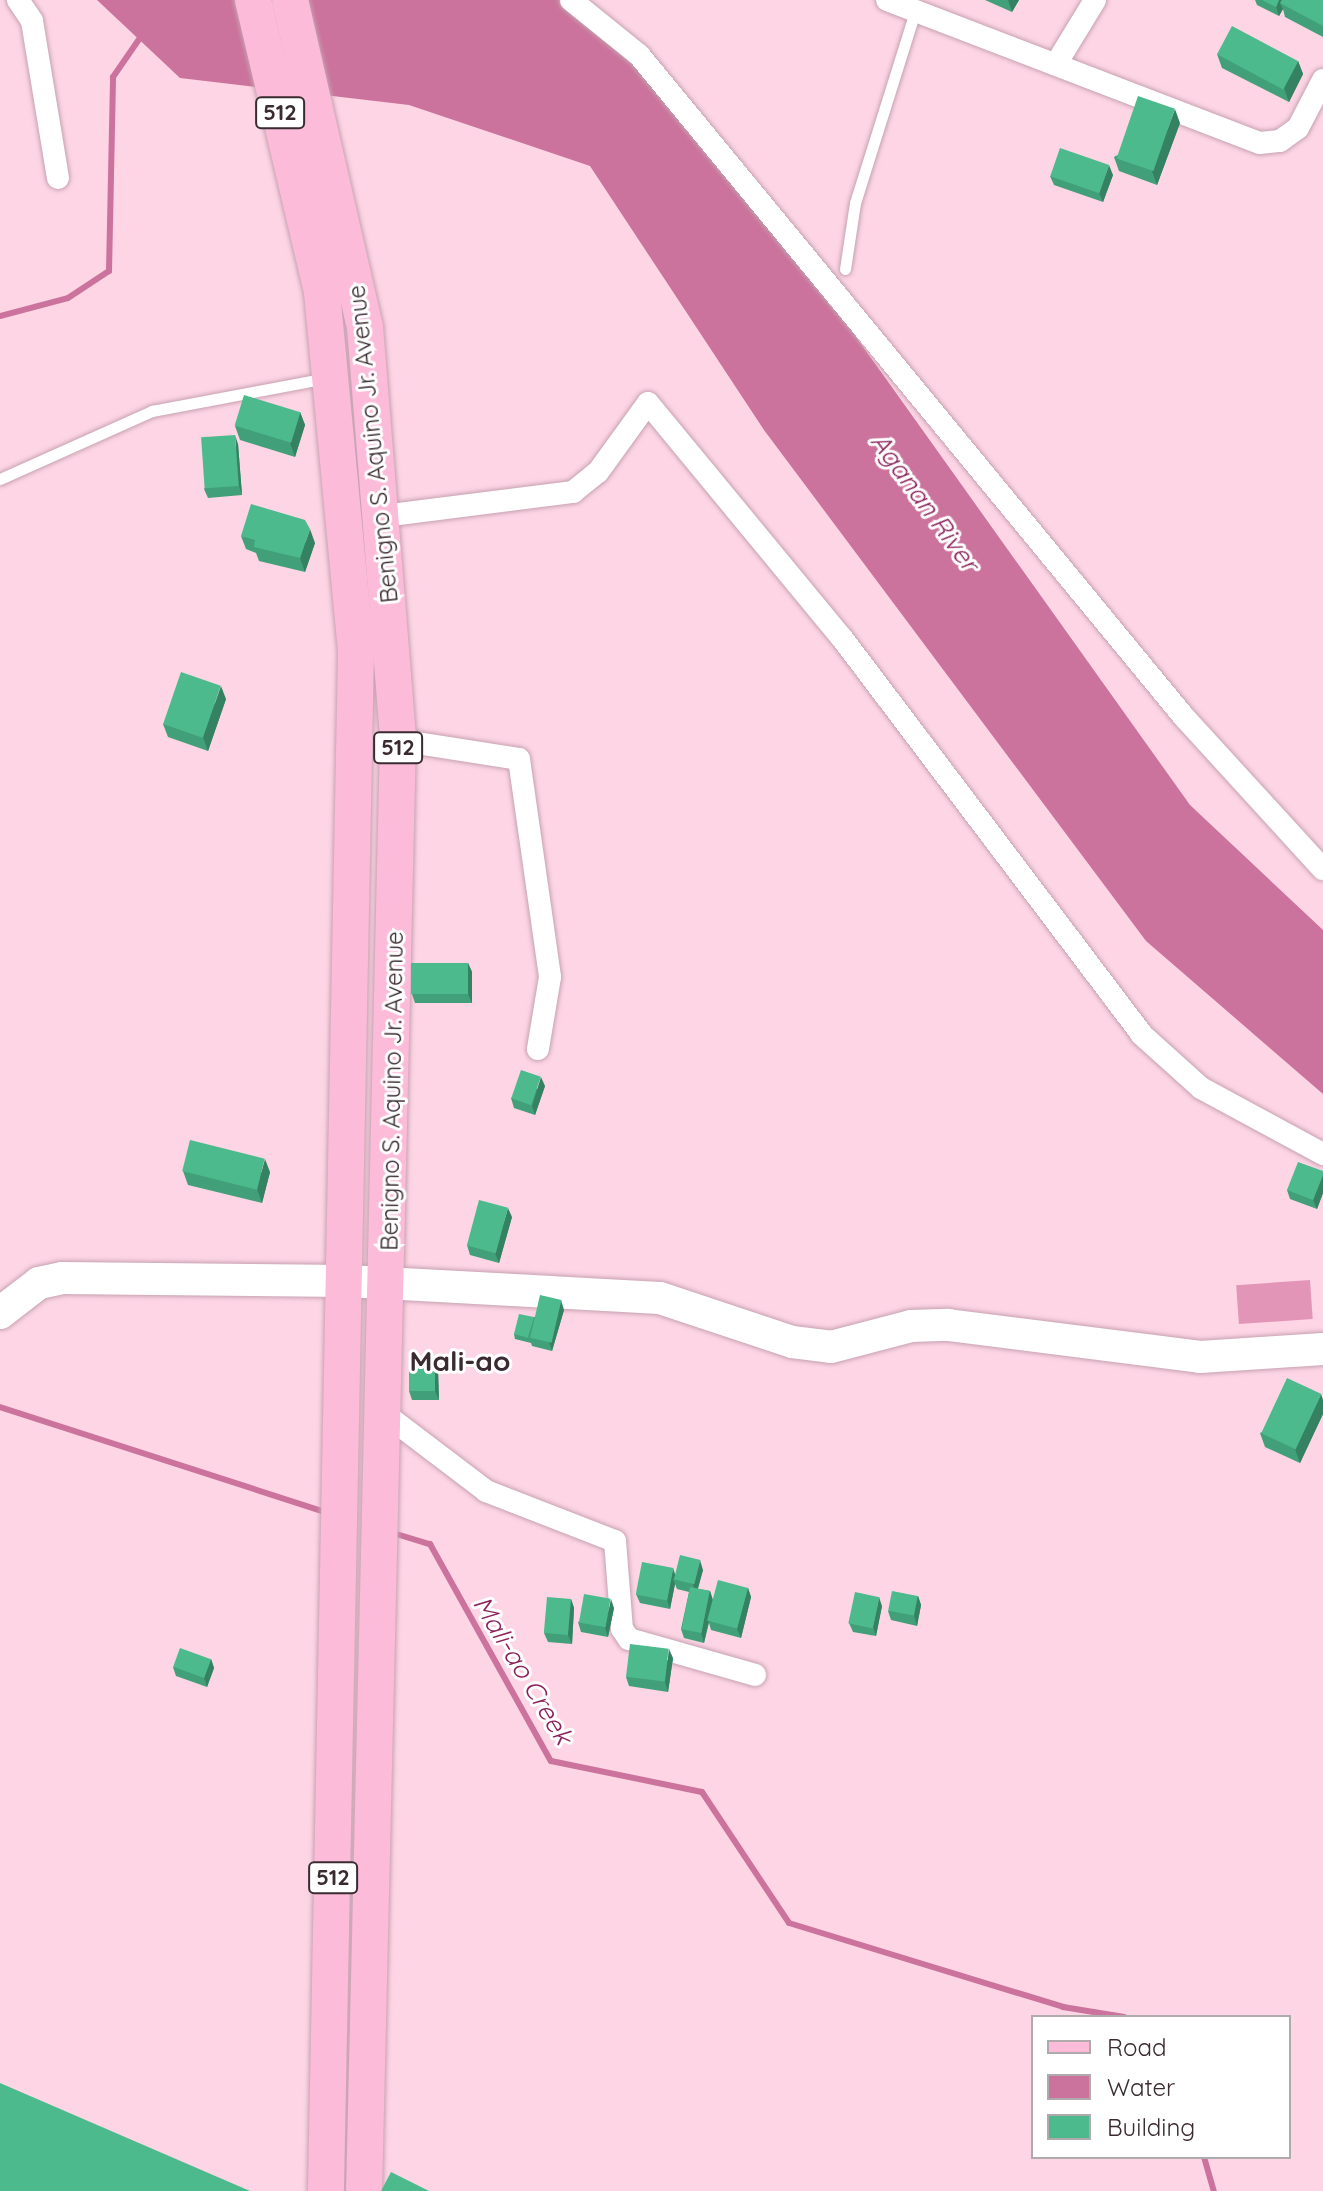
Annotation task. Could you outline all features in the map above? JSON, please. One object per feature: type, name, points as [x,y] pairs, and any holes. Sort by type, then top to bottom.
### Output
[{"type":"main road","name":"Benigno S. Aquino Jr. Avenue","points":[[253,0],[306,226],[331,377],[356,652],[347,1281],[326,2191]]},
{"type":"main road","name":"Benigno S. Aquino Jr. Avenue","points":[[290,0],[344,217],[365,327],[383,516],[398,740],[386,1415],[364,2191]]},
{"type":"street","points":[[18,0],[32,21],[58,178]]},
{"type":"street","points":[[571,0],[639,55],[1153,681],[1323,869]]},
{"type":"street","points":[[887,0],[1260,143],[1280,141],[1298,128],[1323,80]]},
{"type":"street","points":[[1056,64],[1095,0]]},
{"type":"street","points":[[383,516],[573,492],[598,472],[648,403],[842,638],[1141,1034],[1201,1088],[1323,1154]]},
{"type":"street","points":[[398,740],[519,759],[550,977],[538,1049]]},
{"type":"street","points":[[1,1310],[39,1283],[62,1278],[347,1281],[660,1298],[792,1342],[831,1347],[911,1326],[948,1325],[1200,1357],[1323,1349]]},
{"type":"street","points":[[386,1415],[486,1491],[615,1541],[622,1629],[629,1639],[755,1675]]},
{"type":"lane","points":[[845,269],[855,203],[915,12]]},
{"type":"lane","points":[[0,479],[152,411],[331,377]]},
{"type":"shaded area","points":[[1310,1280],[1313,1319],[1239,1324],[1236,1285]]},
{"type":"water","name":"Aganan River","points":[[97,0],[582,0],[839,313],[1190,805],[1323,930],[1323,1094],[1146,941],[764,430],[590,166],[409,105],[180,78]]},
{"type":"building","points":[[1262,0],[1279,0],[1276,7]]},
{"type":"building","points":[[1282,0],[1323,0],[1323,26],[1280,3]]},
{"type":"building","points":[[1232,26],[1298,61],[1283,89],[1217,54]]},
{"type":"building","points":[[1138,96],[1175,109],[1153,171],[1117,158]]},
{"type":"building","points":[[1060,148],[1109,165],[1099,193],[1050,176]]},
{"type":"building","points":[[244,395],[300,412],[291,443],[235,426]]},
{"type":"building","points":[[235,435],[239,486],[205,488],[201,437]]},
{"type":"building","points":[[251,504],[305,520],[310,529],[300,558],[254,547],[255,540],[241,536]]},
{"type":"building","points":[[181,672],[221,686],[203,738],[163,724]]},
{"type":"building","points":[[411,963],[468,963],[468,994],[411,994]]},
{"type":"building","points":[[521,1070],[541,1077],[531,1105],[511,1098]]},
{"type":"building","points":[[190,1140],[265,1159],[257,1190],[182,1171]]},
{"type":"building","points":[[1298,1162],[1323,1171],[1313,1200],[1287,1190]]},
{"type":"building","points":[[479,1200],[508,1208],[496,1253],[467,1245]]},
{"type":"building","points":[[540,1295],[561,1300],[552,1343],[530,1338]]},
{"type":"building","points":[[519,1314],[534,1317],[529,1338],[514,1334]]},
{"type":"building","points":[[409,1361],[435,1361],[435,1391],[409,1391]]},
{"type":"building","points":[[1287,1378],[1321,1394],[1296,1449],[1261,1433]]},
{"type":"building","points":[[680,1555],[700,1560],[694,1584],[674,1579]]},
{"type":"building","points":[[642,1562],[673,1568],[667,1600],[636,1594]]},
{"type":"building","points":[[718,1580],[748,1588],[737,1629],[707,1621]]},
{"type":"building","points":[[690,1587],[710,1591],[701,1633],[682,1629]]},
{"type":"building","points":[[892,1591],[918,1596],[914,1616],[888,1611]]},
{"type":"building","points":[[855,1592],[879,1597],[873,1628],[848,1623]]},
{"type":"building","points":[[584,1594],[611,1599],[606,1627],[579,1623]]},
{"type":"building","points":[[547,1597],[571,1599],[568,1635],[544,1633]]},
{"type":"building","points":[[630,1644],[669,1649],[665,1682],[626,1677]]},
{"type":"building","points":[[180,1648],[211,1659],[204,1678],[173,1667]]},
{"type":"building","points":[[0,2083],[250,2191],[0,2191]]},
{"type":"building","points":[[391,2172],[429,2191],[381,2191]]},
{"type":"waterway","name":"Mali-ao Creek","points":[[0,316],[68,298],[109,271],[113,77],[142,35]]},
{"type":"waterway","name":"Mali-ao Creek","points":[[0,1407],[328,1513]]},
{"type":"waterway","name":"Mali-ao Creek","points":[[393,1533],[430,1544],[551,1761],[702,1792],[789,1923],[1063,2007],[1112,2015]]},
{"type":"waterway","name":"Mali-ao Creek","points":[[1205,2159],[1214,2191]]},
{"type":"district","name":"Mali-ao","points":[[460,1361]]}]
